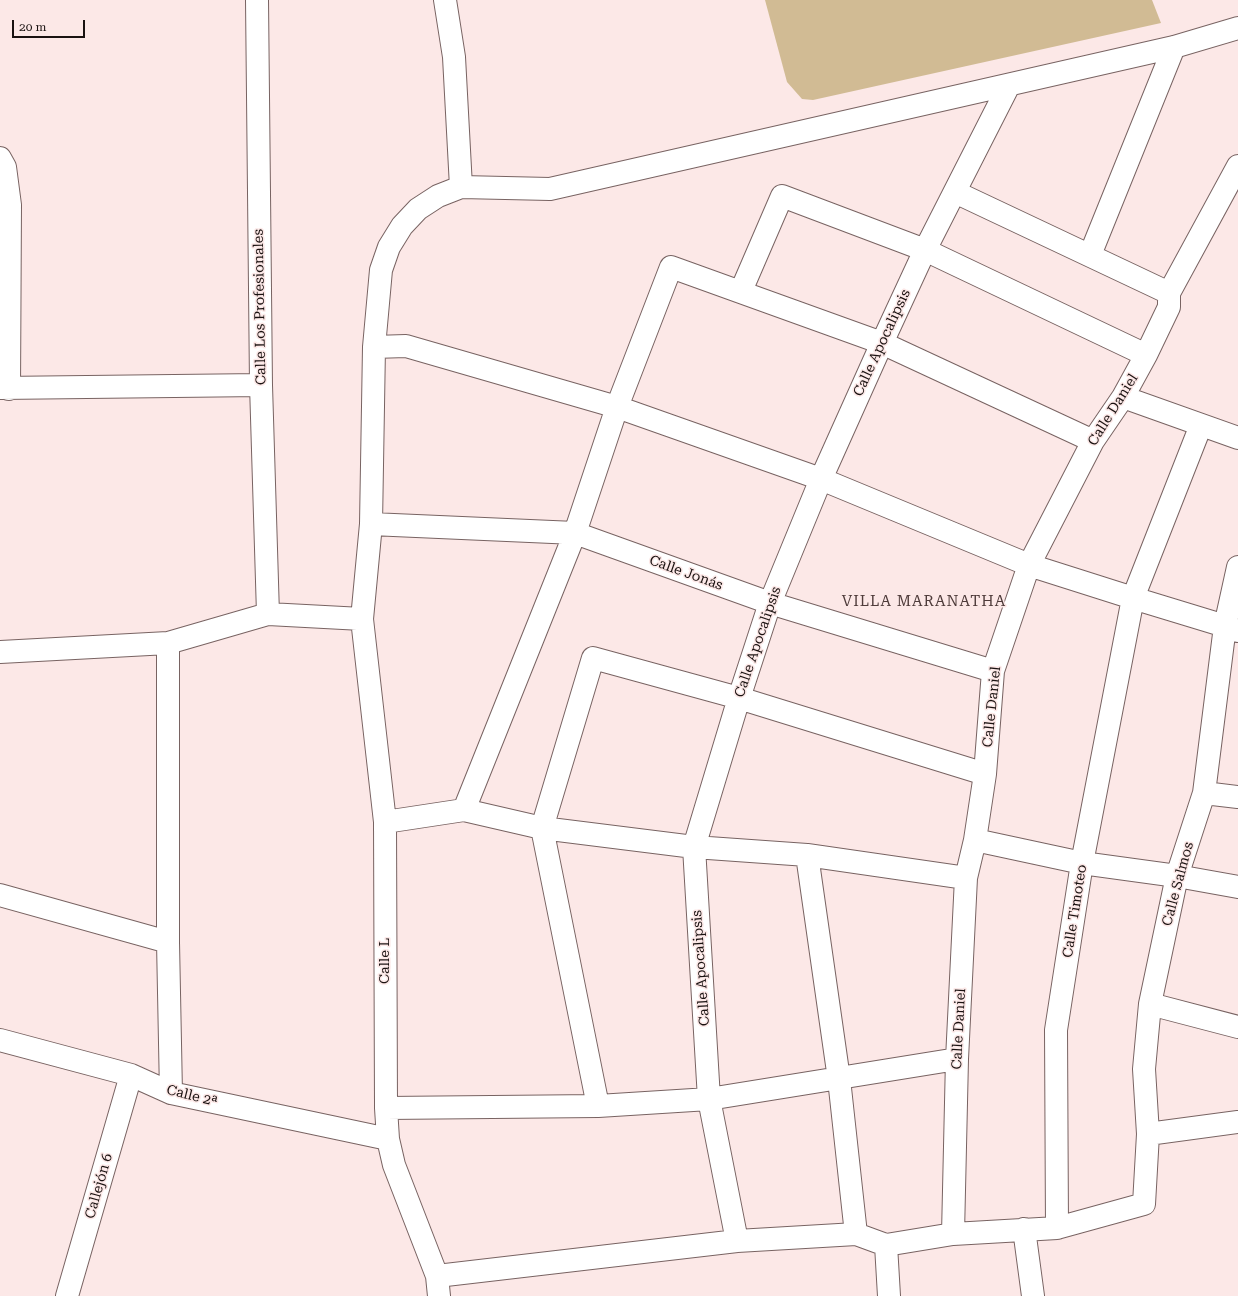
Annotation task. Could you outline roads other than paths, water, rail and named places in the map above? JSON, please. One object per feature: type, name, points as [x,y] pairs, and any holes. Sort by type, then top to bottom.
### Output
[{"type":"street","name":"Calle Los Profesionales","points":[[257,0],[261,385],[268,614]]},
{"type":"street","points":[[445,0],[454,57],[460,187],[550,190],[1174,47],[1238,28]]},
{"type":"street","points":[[1090,255],[1174,47]]},
{"type":"street","name":"Calle Apocalipsis","points":[[737,1241],[709,1099],[694,847],[739,698],[770,603],[821,479],[925,250],[1009,85]]},
{"type":"street","points":[[0,158],[5,167],[10,205],[4,388],[261,385]]},
{"type":"street","name":"Calle Daniel","points":[[953,1234],[957,1059],[966,878],[975,840],[985,774],[993,672],[1029,564],[1093,442],[1123,397],[1146,355],[1169,307],[1169,292],[1238,166]]},
{"type":"street","name":"Calle L","points":[[438,1286],[394,1165],[388,1139],[386,1108],[385,822],[362,619],[371,524],[374,347],[381,270],[389,247],[402,226],[418,209],[438,196],[460,187]]},
{"type":"street","points":[[955,192],[1169,292]]},
{"type":"street","points":[[741,291],[782,196],[925,250],[1146,355]]},
{"type":"street","points":[[464,810],[575,533],[617,407],[671,266],[882,343],[1093,442]]},
{"type":"street","points":[[374,347],[406,346],[617,407],[821,479],[1029,564],[1132,598],[1232,628]]},
{"type":"street","points":[[1123,397],[1238,438]]},
{"type":"street","name":"Calle Timoteo","points":[[1057,1228],[1056,1030],[1082,863],[1132,598],[1201,425]]},
{"type":"street","name":"Calle Jonás","points":[[371,524],[575,533],[770,603],[993,672]]},
{"type":"street","name":"Calle Salmos","points":[[1057,1228],[1144,1204],[1148,1134],[1144,1069],[1150,1004],[1177,876],[1204,792],[1232,628],[1238,567]]},
{"type":"street","points":[[0,652],[168,643],[268,614],[362,619]]},
{"type":"street","points":[[168,643],[168,942],[171,1093]]},
{"type":"street","points":[[598,1106],[542,828],[594,658],[739,698],[985,774]]},
{"type":"street","points":[[1204,792],[1238,797]]},
{"type":"street","points":[[385,822],[464,810],[542,828],[694,847],[807,855],[966,878]]},
{"type":"street","points":[[975,840],[1082,863],[1177,876],[1238,887]]},
{"type":"street","points":[[807,855],[839,1079],[856,1234]]},
{"type":"street","points":[[0,895],[168,942]]},
{"type":"street","points":[[1150,1004],[1238,1027]]},
{"type":"street","name":"Calle 2ª","points":[[0,1040],[131,1075],[171,1093],[388,1139]]},
{"type":"street","points":[[386,1108],[598,1106],[709,1099],[957,1059]]},
{"type":"street","name":"Callejón 6","points":[[67,1296],[131,1075]]},
{"type":"street","points":[[1148,1134],[1238,1122]]},
{"type":"street","points":[[438,1286],[737,1241],[856,1234],[886,1245],[953,1234],[1057,1228]]},
{"type":"street","points":[[1024,1230],[1033,1296]]},
{"type":"street","points":[[886,1245],[890,1296]]},
{"type":"district","name":"VILLA MARANATHA","points":[[924,602]]}]
